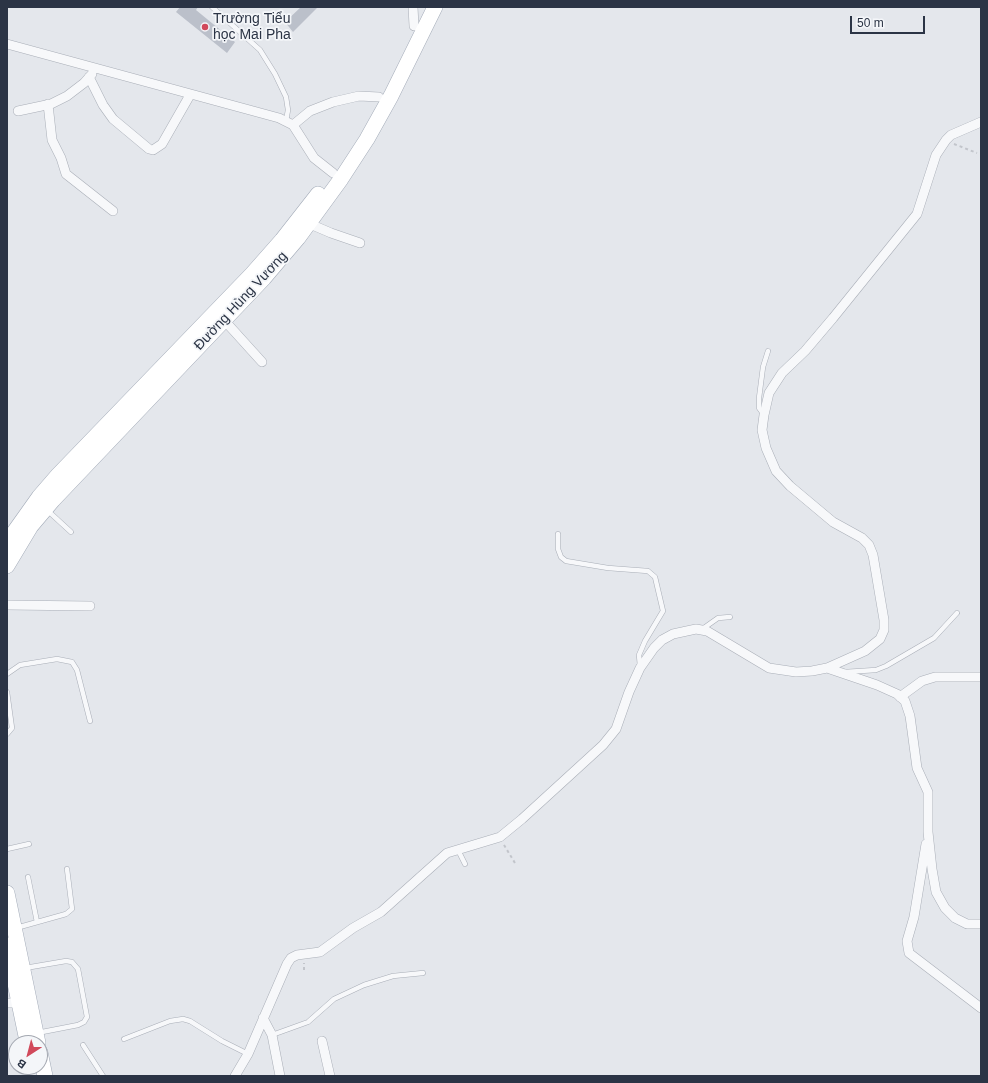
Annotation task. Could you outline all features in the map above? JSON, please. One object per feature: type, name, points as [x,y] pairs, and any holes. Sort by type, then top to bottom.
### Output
[{"type":"main road","name":"Đường Hùng Vương","points":[[7,542],[39,497],[58,475],[252,274],[337,176],[391,96],[424,7]]},
{"type":"main road","name":"Đường Hùng Vương","points":[[7,566],[32,526],[46,509],[269,272],[310,224],[414,35],[435,7]]},
{"type":"main road","points":[[7,893],[23,969],[33,1035]]},
{"type":"main road","points":[[7,945],[13,1003],[31,1035]]},
{"type":"street","points":[[413,7],[414,35]]},
{"type":"street","points":[[7,44],[290,123],[314,158],[337,176]]},
{"type":"street","points":[[18,111],[48,104],[76,91],[97,68]]},
{"type":"street","points":[[89,77],[99,99],[113,119],[149,149],[158,148],[162,144],[190,95]]},
{"type":"street","points":[[290,123],[310,111],[333,102],[359,96],[379,97]]},
{"type":"street","points":[[48,104],[52,140],[61,158],[66,174],[113,212]]},
{"type":"street","points":[[235,1076],[248,1054],[291,958],[297,955],[320,952],[327,948],[347,932],[381,912],[447,853],[500,837],[522,819],[603,745],[616,729],[629,692],[640,668],[654,648],[662,640],[673,634],[696,629],[701,630],[716,636],[769,668],[796,672],[812,672],[827,668],[865,651],[880,639],[884,630],[884,620],[873,555],[869,545],[862,538],[833,522],[790,486],[776,470],[766,448],[762,430],[764,415],[769,392],[782,373],[805,351],[829,323],[917,214],[936,155],[946,140],[951,135],[981,122]]},
{"type":"street","points":[[310,224],[360,243]]},
{"type":"street","points":[[224,320],[262,362]]},
{"type":"street","points":[[7,605],[90,606]]},
{"type":"street","points":[[827,668],[877,685],[905,701],[910,716],[917,768],[928,792],[928,832],[936,892],[945,908],[955,918],[967,924],[981,924]]},
{"type":"street","points":[[900,697],[922,681],[935,677],[981,677]]},
{"type":"street","points":[[928,832],[914,917],[907,941],[909,953],[981,1008]]},
{"type":"street","points":[[263,1018],[272,1035],[280,1076]]},
{"type":"street","points":[[322,1041],[330,1076]]},
{"type":"lane","points":[[212,7],[260,50],[286,97],[290,123]]},
{"type":"lane","points":[[764,415],[759,408],[758,398],[763,367],[768,351]]},
{"type":"lane","points":[[46,509],[72,532]]},
{"type":"lane","points":[[558,534],[560,553],[563,560],[608,568],[648,571],[655,577],[663,611],[645,641],[639,655],[640,668]]},
{"type":"lane","points":[[837,672],[876,670],[886,666],[934,638],[957,613]]},
{"type":"lane","points":[[701,630],[718,618],[730,617]]},
{"type":"lane","points":[[7,674],[20,665],[57,659],[72,662],[77,670],[90,721]]},
{"type":"lane","points":[[7,692],[12,728],[7,734]]},
{"type":"lane","points":[[7,849],[29,844]]},
{"type":"lane","points":[[458,850],[465,864]]},
{"type":"lane","points":[[15,929],[66,914],[72,909],[67,868]]},
{"type":"lane","points":[[28,877],[37,922]]},
{"type":"lane","points":[[23,969],[66,961],[72,962],[78,969],[87,1017],[84,1022],[48,1035]]},
{"type":"lane","points":[[272,1035],[308,1022],[334,999],[364,985],[393,976],[423,973]]},
{"type":"lane","points":[[124,1039],[170,1021],[183,1019],[190,1021],[222,1041],[248,1054]]},
{"type":"lane","points":[[83,1045],[103,1076]]},
{"type":"path","points":[[946,140],[977,153]]},
{"type":"building","name":"Trường Tiểu học Mai Pha","points":[[180,7],[198,7],[196,10],[235,42],[227,53],[176,12]]},
{"type":"building","name":"Trường Tiểu học Mai Pha","points":[[301,7],[318,7],[293,32],[285,22]]},
{"type":"place","name":"Trường Tiểu học Mai Pha","points":[[205,27]]}]
